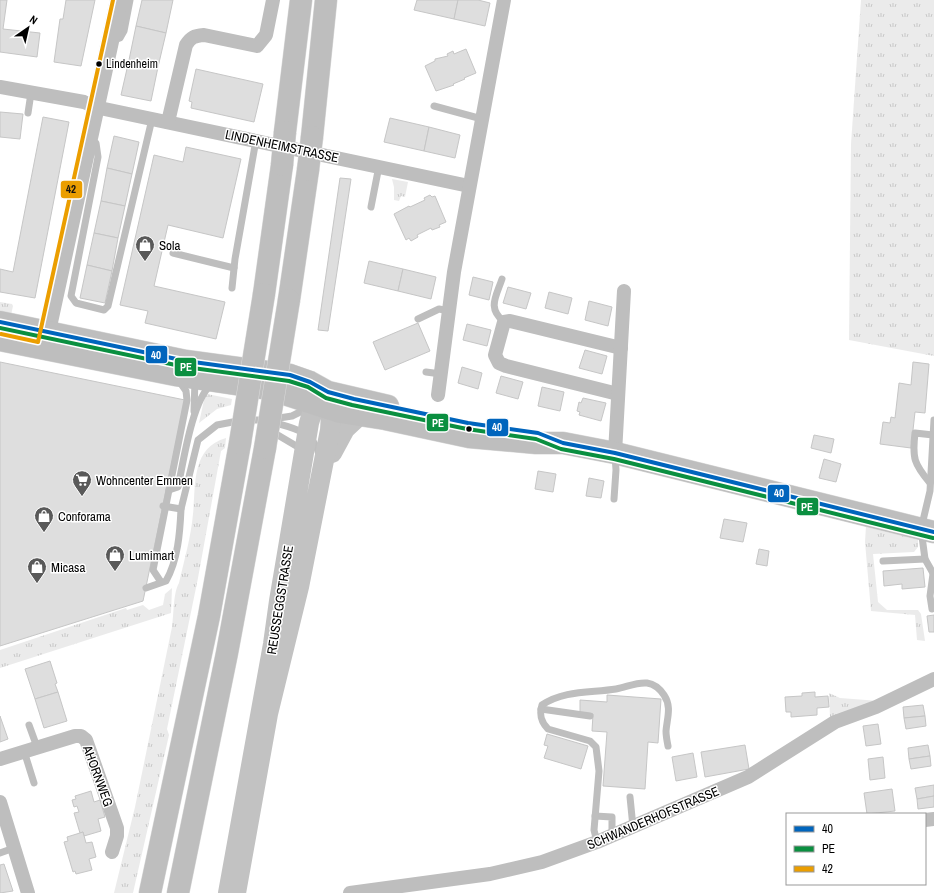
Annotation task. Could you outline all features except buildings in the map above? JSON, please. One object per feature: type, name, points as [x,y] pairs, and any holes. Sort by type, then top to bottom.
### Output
[{"type":"main road","points":[[150,893],[209,616],[240,443],[264,294],[282,165],[301,0]]},
{"type":"main road","points":[[178,893],[227,653],[265,448],[308,170],[326,0]]},
{"type":"main road","points":[[0,322],[45,340],[185,372],[216,381],[270,389],[324,402],[538,433],[563,443]]},
{"type":"main road","points":[[0,340],[45,340]]},
{"type":"main road","points":[[185,372],[290,375],[310,382],[324,402],[360,415],[475,438],[536,443],[563,443],[615,453],[928,530]]},
{"type":"main road","name":"REUSSEGGSTRASSE","points":[[228,893],[273,644],[278,601],[308,435],[324,402]]},
{"type":"main road","name":"REUSSEGGSTRASSE","points":[[236,893],[268,714],[299,587],[330,430],[324,402]]},
{"type":"main road","name":"REUSSEGGSTRASSE","points":[[322,471],[344,430],[360,415]]},
{"type":"street","points":[[45,340],[87,141],[119,0]]},
{"type":"street","points":[[168,122],[186,45],[190,38],[204,35],[257,46],[266,35],[273,0]]},
{"type":"street","points":[[438,395],[449,311],[469,186],[504,0]]},
{"type":"street","name":"LINDENHEIMSTRASSE","points":[[0,87],[84,102],[95,107],[469,186]]},
{"type":"street","points":[[615,453],[624,291]]},
{"type":"street","points":[[618,394],[499,363],[495,355],[504,322],[510,321],[621,348]]},
{"type":"street","name":"SCHWANDERHOFSTRASSE","points":[[350,893],[490,874],[542,862],[612,836],[748,777],[835,722],[876,707],[934,679]]},
{"type":"street","name":"AHORNWEG","points":[[0,758],[75,736],[81,736],[86,740],[116,828],[117,836],[112,852]]},
{"type":"street","points":[[0,802],[28,893]]},
{"type":"lane","points":[[109,42],[120,38],[124,31],[130,0]]},
{"type":"lane","points":[[28,113],[31,92]]},
{"type":"lane","points":[[434,106],[482,118]]},
{"type":"lane","points":[[87,141],[96,143],[98,156],[74,272],[71,296],[76,303],[104,310],[108,306],[152,119]]},
{"type":"lane","points":[[232,288],[234,268],[256,140]]},
{"type":"lane","points":[[371,207],[379,166]]},
{"type":"lane","points":[[173,253],[234,268]]},
{"type":"lane","points":[[57,281],[74,272]]},
{"type":"lane","points":[[502,279],[493,307],[494,313],[504,322]]},
{"type":"lane","points":[[418,319],[438,310],[449,311]]},
{"type":"lane","points":[[169,490],[178,488],[193,420],[196,388],[185,372]]},
{"type":"lane","points":[[161,582],[153,570],[164,506],[169,490],[187,400],[185,372]]},
{"type":"lane","points":[[426,372],[441,374]]},
{"type":"lane","points":[[193,420],[206,390],[216,381]]},
{"type":"lane","points":[[146,588],[166,581],[170,574],[179,536],[181,509],[198,440],[217,425],[243,420],[254,421],[292,416],[324,402]]},
{"type":"lane","points":[[266,420],[308,435],[316,445],[322,471]]},
{"type":"lane","points":[[932,609],[930,596],[934,575],[925,559],[931,496],[930,483],[934,420]]},
{"type":"lane","points":[[254,421],[298,447],[304,456]]},
{"type":"lane","points":[[930,483],[914,461],[913,452],[915,433],[933,436]]},
{"type":"lane","points":[[614,499],[616,470],[615,453]]},
{"type":"lane","points":[[164,506],[181,509]]},
{"type":"lane","points":[[883,560],[925,559]]},
{"type":"lane","points":[[596,842],[594,830],[599,770],[596,747],[590,741],[548,728],[543,724],[540,714],[542,705],[551,699],[566,695],[616,689],[640,683],[652,685],[660,689],[669,706],[669,717],[666,730],[668,746]]},
{"type":"lane","points":[[541,709],[590,716]]},
{"type":"lane","points":[[29,725],[34,783]]},
{"type":"lane","points":[[630,797],[633,826]]},
{"type":"lane","points":[[595,816],[612,817],[612,836]]},
{"type":"lane","points":[[0,853],[14,848]]},
{"type":"green space","points":[[861,0],[934,0],[934,356],[849,340],[851,144]]},
{"type":"green space","points":[[392,179],[408,182],[405,197],[401,196],[399,201],[394,200],[394,187]]},
{"type":"green space","points":[[0,302],[12,304],[11,315],[0,312]]},
{"type":"green space","points":[[207,394],[232,399],[231,405],[217,409],[199,423],[204,400]]},
{"type":"green space","points":[[226,438],[225,448],[221,451],[198,578],[167,729],[169,735],[133,893],[114,893],[135,807],[172,627],[176,592],[191,531],[198,469],[206,450],[215,443]]},
{"type":"green space","points":[[866,526],[918,538],[918,547],[914,552],[873,554],[878,602],[887,610],[918,610],[921,614],[925,641],[917,640],[915,615],[871,611],[865,542]]},
{"type":"green space","points":[[172,588],[171,613],[0,668],[0,650],[126,608],[127,610],[143,605],[149,610],[163,605],[165,594]]},
{"type":"green space","points":[[829,693],[840,698],[879,701],[832,719],[830,717]]},
{"type":"transit line","name":"42","points":[[1,334],[38,342],[113,0]]},
{"type":"transit line","name":"40","points":[[0,322],[186,361],[290,375],[310,382],[328,392],[354,399],[468,423],[538,433],[563,443],[615,453],[934,532]]},
{"type":"transit line","name":"PE","points":[[0,328],[185,367],[289,381],[308,387],[326,398],[352,405],[467,429],[536,439],[561,449],[614,459],[933,538]]},
{"type":"place","name":"Lindenheim","points":[[99,64]]},
{"type":"place","name":"Sola","points":[[145,262]]},
{"type":"place","name":"Wohncenter Emmen","points":[[82,497]]},
{"type":"place","name":"Conforama","points":[[44,533]]},
{"type":"place","name":"Lumimart","points":[[115,572]]},
{"type":"place","name":"Micasa","points":[[37,584]]}]
